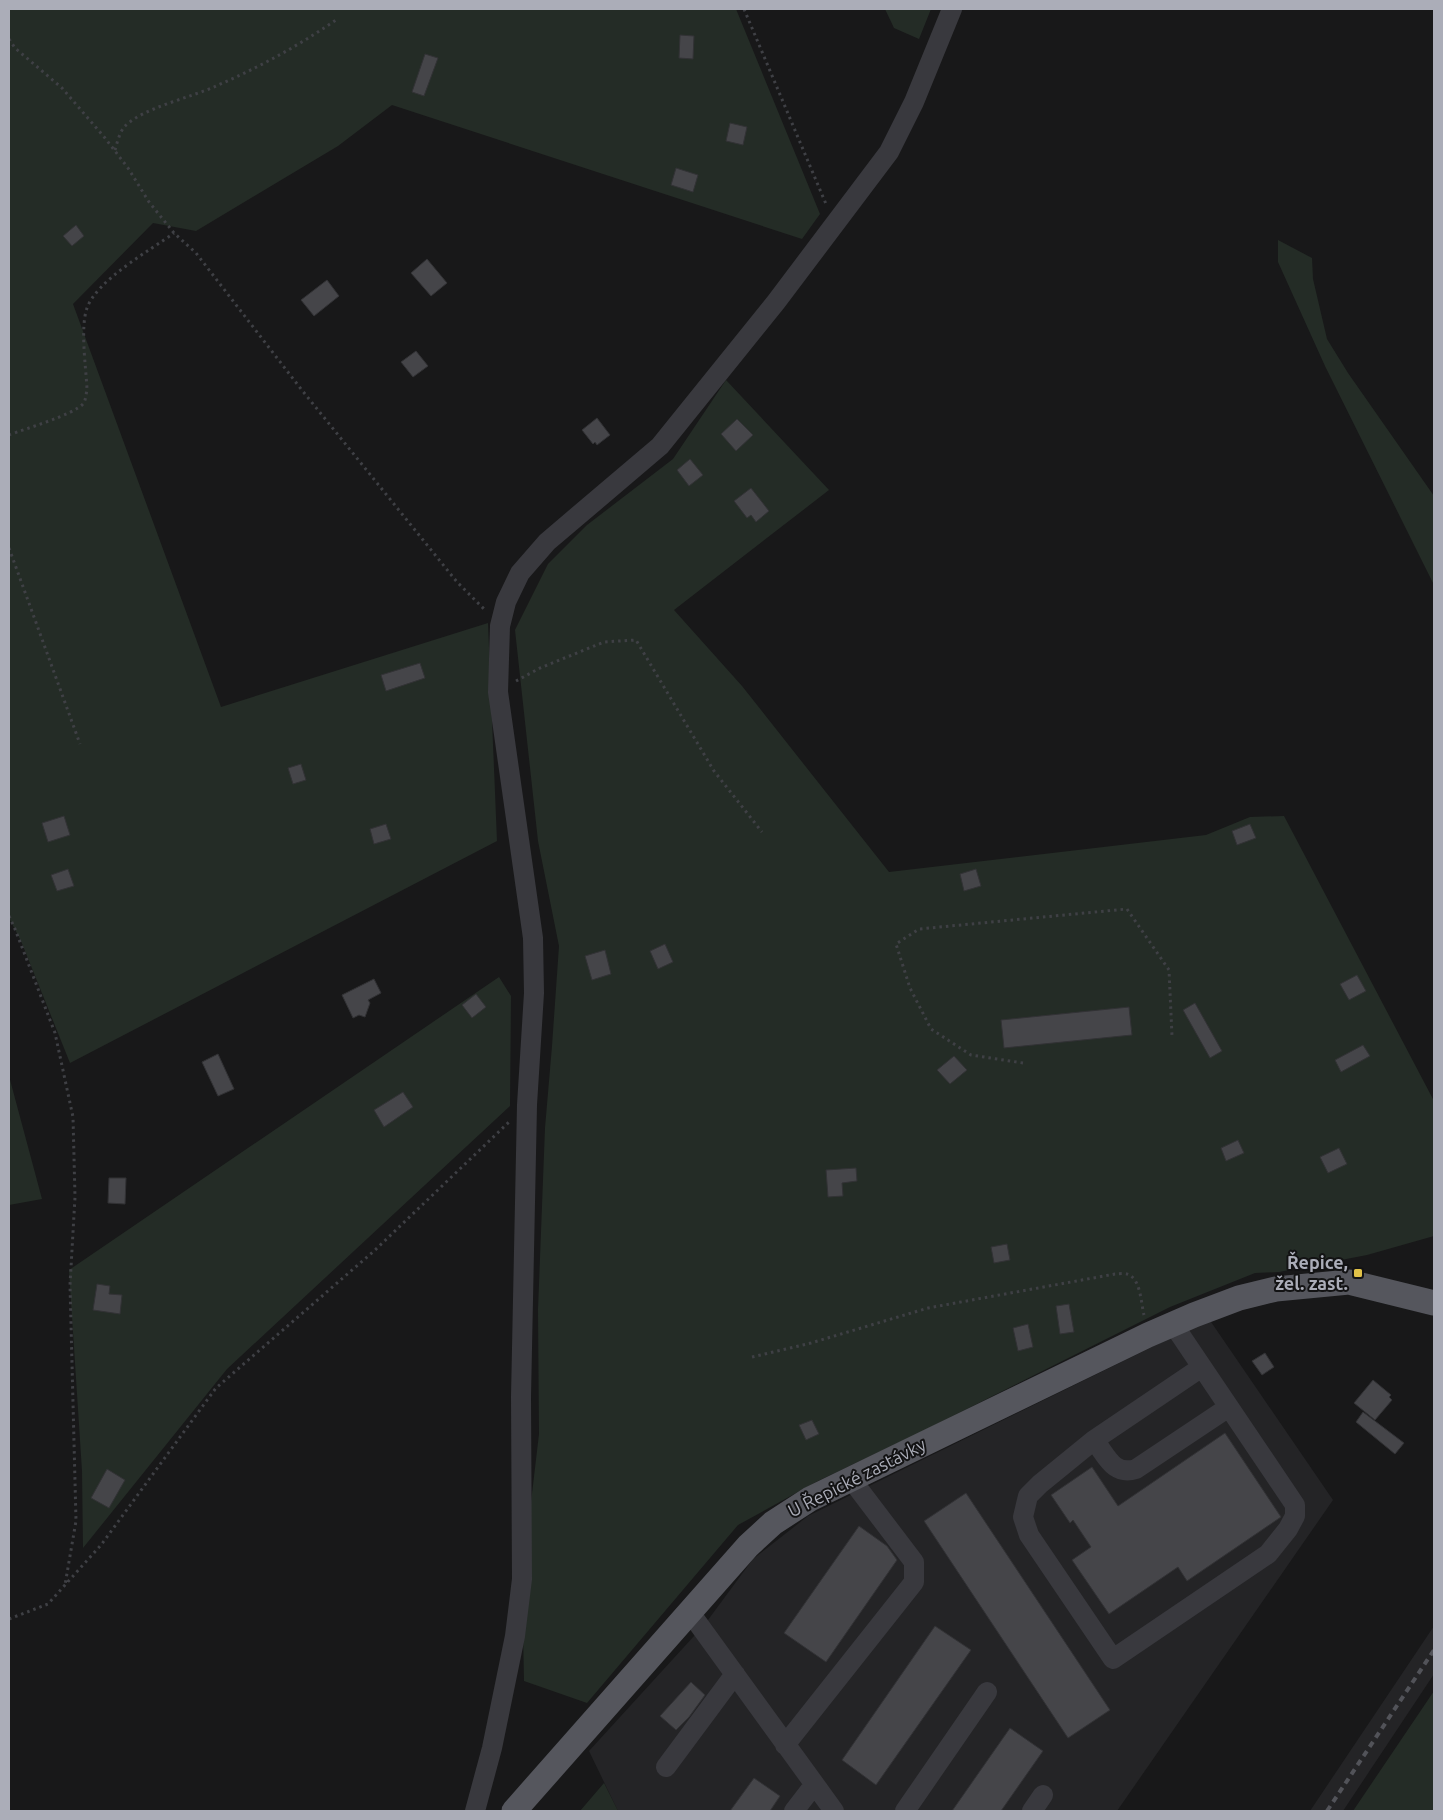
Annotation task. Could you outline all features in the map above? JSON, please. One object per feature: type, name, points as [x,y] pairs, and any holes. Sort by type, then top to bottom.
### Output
[{"type":"main road","name":"U Řepické zastávky","points":[[514,1811],[748,1546],[774,1523],[810,1499],[1148,1335],[1239,1298],[1276,1290],[1349,1282],[1434,1303]]},
{"type":"street","points":[[475,1811],[492,1748],[515,1636],[522,1579],[521,1397],[527,1104],[534,993],[533,938],[498,692],[500,626],[506,602],[520,573],[547,542],[660,446],[776,302],[890,152],[914,102],[952,9]]},
{"type":"street","points":[[1173,1324],[1229,1407],[1295,1506],[1295,1516],[1288,1529],[1268,1554],[1113,1659],[1028,1536],[1023,1517],[1028,1496],[1094,1440],[1202,1367]]},
{"type":"street","points":[[1094,1440],[1116,1469],[1126,1472],[1136,1469],[1229,1407]]},
{"type":"street","points":[[785,1745],[914,1582],[914,1562],[851,1479]]},
{"type":"street","points":[[689,1611],[834,1811]]},
{"type":"street","points":[[666,1767],[735,1674]]},
{"type":"street","points":[[905,1811],[988,1692]]},
{"type":"street","points":[[794,1811],[814,1785]]},
{"type":"path","points":[[744,9],[835,224]]},
{"type":"path","points":[[115,150],[124,127],[143,114],[215,87],[262,65],[302,43],[336,20]]},
{"type":"path","points":[[9,41],[62,88],[115,150],[149,202],[174,233],[196,253],[301,389],[458,582],[500,626]]},
{"type":"path","points":[[9,435],[72,411],[82,405],[86,398],[87,389],[84,325],[87,308],[95,293],[110,279],[174,233]]},
{"type":"path","points":[[9,548],[80,744]]},
{"type":"path","points":[[498,692],[540,668],[604,642],[636,640],[714,771],[762,832]]},
{"type":"path","points":[[1023,1063],[971,1055],[931,1029],[910,988],[896,944],[919,928],[1127,909],[1169,970],[1172,1036]]},
{"type":"path","points":[[9,916],[55,1034],[73,1117],[75,1197],[70,1285],[76,1521],[65,1586]]},
{"type":"path","points":[[9,1619],[48,1604],[65,1586],[101,1545],[216,1388],[374,1251],[527,1104]]},
{"type":"path","points":[[752,1357],[810,1343],[928,1308],[1114,1274],[1127,1274],[1134,1278],[1138,1285],[1148,1335]]},
{"type":"shaded area","points":[[9,9],[736,9],[820,214],[802,239],[392,105],[338,146],[196,231],[153,223],[73,304],[221,707],[488,623],[497,841],[70,1063],[21,941],[9,918]]},
{"type":"shaded area","points":[[885,9],[931,9],[919,39],[894,28]]},
{"type":"shaded area","points":[[1278,240],[1312,258],[1313,279],[1327,339],[1348,373],[1434,496],[1434,585],[1325,366],[1278,262]]},
{"type":"shaded area","points":[[726,380],[829,490],[674,610],[742,686],[889,872],[1206,835],[1250,817],[1284,816],[1434,1101],[1434,1236],[1367,1255],[1279,1272],[1255,1273],[1170,1307],[923,1431],[816,1482],[738,1525],[587,1703],[524,1681],[522,1579],[539,1434],[538,1310],[545,1128],[559,946],[538,841],[515,630],[548,564],[587,525],[673,459]]},
{"type":"shaded area","points":[[499,977],[511,996],[510,1106],[227,1369],[83,1548],[82,1471],[69,1270]]},
{"type":"shaded area","points":[[9,1076],[42,1199],[9,1205]]},
{"type":"shaded area","points":[[1209,1319],[1333,1500],[1117,1811],[618,1811],[589,1751],[705,1624],[753,1559],[808,1516]]},
{"type":"shaded area","points":[[1434,1626],[1434,1674],[1343,1811],[1310,1811]]},
{"type":"shaded area","points":[[1434,1691],[1434,1811],[1353,1811]]},
{"type":"shaded area","points":[[604,1783],[618,1811],[580,1811]]},
{"type":"building","points":[[680,35],[694,36],[693,59],[679,58]]},
{"type":"building","points":[[425,54],[438,58],[424,96],[412,92]]},
{"type":"building","points":[[730,123],[747,127],[743,145],[726,141]]},
{"type":"building","points":[[676,168],[698,175],[693,192],[671,185]]},
{"type":"building","points":[[76,225],[84,236],[72,246],[63,236]]},
{"type":"building","points":[[427,259],[447,283],[431,296],[411,273]]},
{"type":"building","points":[[327,280],[339,296],[314,316],[301,300]]},
{"type":"building","points":[[416,351],[428,366],[413,377],[401,362]]},
{"type":"building","points":[[597,418],[610,435],[597,445],[595,442],[593,444],[582,430]]},
{"type":"building","points":[[737,419],[753,435],[736,451],[721,434]]},
{"type":"building","points":[[690,459],[703,475],[689,486],[677,470]]},
{"type":"building","points":[[751,488],[769,511],[756,522],[751,515],[747,518],[734,501]]},
{"type":"building","points":[[420,663],[425,678],[386,691],[381,675]]},
{"type":"building","points":[[301,764],[306,780],[293,784],[288,768]]},
{"type":"building","points":[[64,816],[70,835],[48,842],[42,823]]},
{"type":"building","points":[[386,824],[391,839],[374,844],[370,829]]},
{"type":"building","points":[[1250,824],[1256,838],[1237,845],[1232,831]]},
{"type":"building","points":[[68,869],[74,886],[57,891],[51,875]]},
{"type":"building","points":[[976,869],[981,886],[964,891],[960,874]]},
{"type":"building","points":[[665,944],[673,962],[658,969],[650,951]]},
{"type":"building","points":[[605,950],[611,974],[592,980],[585,956]]},
{"type":"building","points":[[1357,975],[1366,991],[1349,1000],[1340,984]]},
{"type":"building","points":[[374,979],[381,993],[368,1000],[370,1003],[365,1017],[359,1015],[353,1018],[342,995]]},
{"type":"building","points":[[476,994],[486,1007],[472,1018],[462,1005]]},
{"type":"building","points":[[1195,1003],[1222,1051],[1210,1058],[1183,1010]]},
{"type":"building","points":[[1129,1007],[1132,1035],[1004,1048],[1001,1020]]},
{"type":"building","points":[[1363,1045],[1370,1056],[1341,1072],[1335,1060]]},
{"type":"building","points":[[218,1054],[234,1089],[218,1096],[202,1062]]},
{"type":"building","points":[[954,1056],[967,1070],[950,1084],[937,1070]]},
{"type":"building","points":[[403,1092],[413,1107],[384,1127],[374,1110]]},
{"type":"building","points":[[1238,1140],[1244,1153],[1226,1161],[1221,1148]]},
{"type":"building","points":[[1339,1148],[1347,1164],[1328,1173],[1320,1157]]},
{"type":"building","points":[[856,1168],[857,1181],[842,1183],[843,1196],[828,1197],[826,1170]]},
{"type":"building","points":[[109,1178],[126,1178],[125,1204],[108,1203]]},
{"type":"building","points":[[1007,1244],[1010,1260],[994,1263],[991,1247]]},
{"type":"building","points":[[97,1284],[110,1286],[109,1294],[122,1295],[120,1314],[93,1310]]},
{"type":"building","points":[[1069,1304],[1074,1332],[1060,1334],[1056,1306]]},
{"type":"building","points":[[1028,1324],[1033,1347],[1018,1351],[1013,1328]]},
{"type":"building","points":[[1265,1353],[1274,1367],[1262,1375],[1252,1361]]},
{"type":"building","points":[[1373,1380],[1391,1395],[1389,1397],[1392,1400],[1375,1420],[1354,1403]]},
{"type":"building","points":[[1363,1412],[1404,1443],[1395,1454],[1356,1422]]},
{"type":"building","points":[[812,1420],[819,1434],[806,1440],[799,1425]]},
{"type":"building","points":[[1225,1433],[1281,1517],[1187,1581],[1178,1567],[1109,1614],[1072,1560],[1091,1547],[1073,1520],[1070,1523],[1051,1495],[1092,1467],[1118,1506]]},
{"type":"building","points":[[107,1469],[125,1480],[109,1508],[91,1498]]},
{"type":"building","points":[[966,1493],[1110,1710],[1068,1738],[924,1521]]},
{"type":"building","points":[[859,1526],[887,1546],[897,1560],[826,1662],[784,1633]]},
{"type":"building","points":[[935,1626],[971,1650],[876,1785],[842,1760]]},
{"type":"building","points":[[691,1682],[705,1695],[689,1717],[676,1730],[660,1716]]},
{"type":"building","points":[[1010,1728],[1043,1751],[1001,1811],[952,1811]]},
{"type":"building","points":[[754,1778],[780,1796],[770,1811],[730,1811]]},
{"type":"railway","points":[[1327,1811],[1434,1650]]},
{"type":"place","name":"Řepice, žel. zast.","points":[[1358,1273]]}]
